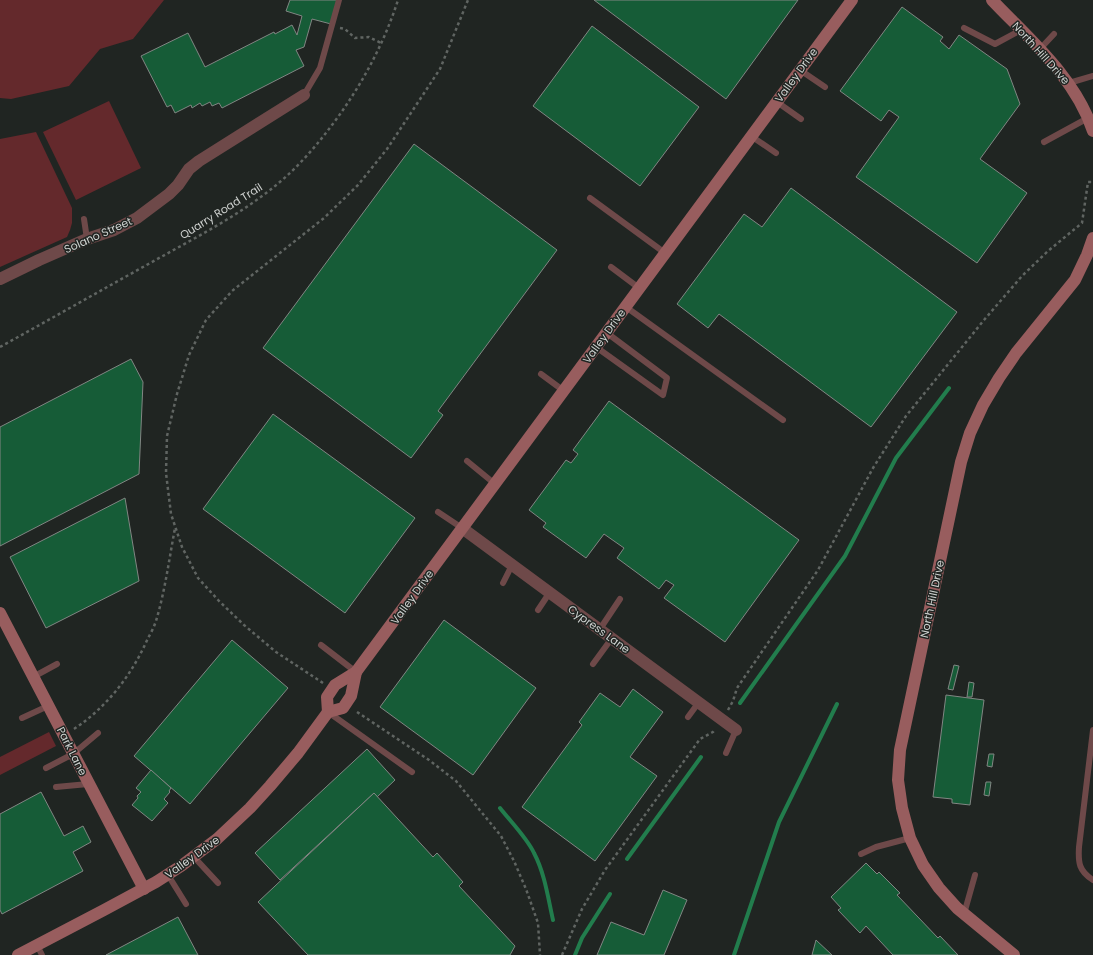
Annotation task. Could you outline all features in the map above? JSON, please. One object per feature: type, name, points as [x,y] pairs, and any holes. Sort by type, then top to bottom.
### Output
[{"type":"main road","name":"Valley Drive","points":[[328,712],[327,697],[335,685],[356,672],[852,0]]},
{"type":"main road","name":"North Hill Drive","points":[[992,0],[1048,57],[1069,83],[1088,118],[1093,131]]},
{"type":"main road","name":"North Hill Drive","points":[[1014,955],[956,908],[939,888],[923,865],[910,838],[902,808],[898,780],[900,750],[961,462],[970,433],[983,405],[999,378],[1016,353],[1074,280],[1087,255],[1093,238]]},
{"type":"main road","name":"Park Lane","points":[[0,613],[144,889]]},
{"type":"main road","name":"Valley Drive","points":[[18,955],[39,950],[168,875],[194,857],[228,829],[261,797],[298,753],[328,712],[343,708],[350,696],[356,672]]},
{"type":"street","name":"Solano Street","points":[[0,279],[87,239],[114,230],[137,218],[178,186],[189,169],[198,161],[304,95]]},
{"type":"street","name":"Cypress Lane","points":[[462,528],[736,730]]},
{"type":"lane","points":[[304,95],[320,68],[338,0]]},
{"type":"lane","points":[[964,28],[995,44],[1021,30]]},
{"type":"lane","points":[[1040,49],[1054,34]]},
{"type":"lane","points":[[800,70],[825,87]]},
{"type":"lane","points":[[1069,83],[1093,76]]},
{"type":"lane","points":[[777,102],[801,119]]},
{"type":"lane","points":[[1044,142],[1088,118]]},
{"type":"lane","points":[[751,136],[776,152]]},
{"type":"lane","points":[[590,198],[665,253]]},
{"type":"lane","points":[[84,220],[87,239]]},
{"type":"lane","points":[[610,268],[640,288]]},
{"type":"lane","points":[[626,307],[784,420]]},
{"type":"lane","points":[[596,347],[663,395],[667,378],[607,333]]},
{"type":"lane","points":[[541,374],[564,391]]},
{"type":"lane","points":[[467,462],[495,484]]},
{"type":"lane","points":[[438,512],[462,528]]},
{"type":"lane","points":[[503,583],[512,565]]},
{"type":"lane","points":[[538,610],[550,592]]},
{"type":"lane","points":[[600,629],[620,599]]},
{"type":"lane","points":[[593,664],[612,638]]},
{"type":"lane","points":[[321,645],[356,672]]},
{"type":"lane","points":[[33,677],[57,664]]},
{"type":"lane","points":[[688,717],[699,702]]},
{"type":"lane","points":[[22,718],[48,706]]},
{"type":"lane","points":[[328,712],[412,772]]},
{"type":"lane","points":[[726,753],[736,730]]},
{"type":"lane","points":[[1093,730],[1078,859],[1080,867],[1086,876],[1093,880]]},
{"type":"lane","points":[[46,768],[73,754],[98,733]]},
{"type":"lane","points":[[56,787],[88,784]]},
{"type":"lane","points":[[861,854],[876,847],[910,838]]},
{"type":"lane","points":[[194,857],[218,883]]},
{"type":"lane","points":[[168,875],[186,904]]},
{"type":"lane","points":[[964,914],[975,875]]},
{"type":"path","name":"Quarry Road Trail","points":[[0,348],[215,227],[254,202],[282,180],[307,155],[332,125],[359,86],[382,43],[398,0]]},
{"type":"path","points":[[325,685],[276,652],[244,625],[198,578],[182,546],[171,514],[166,473],[167,436],[177,394],[189,354],[206,320],[232,291],[324,218],[358,185],[387,149],[440,69],[468,0]]},
{"type":"path","points":[[331,27],[345,29],[355,38],[369,37],[382,43]]},
{"type":"path","points":[[562,955],[582,909],[605,870],[700,739],[712,732],[722,719],[733,702],[737,688],[818,570],[873,468],[906,416],[1022,276],[1048,251],[1082,223],[1088,182],[1093,182]]},
{"type":"path","points":[[64,736],[87,720],[112,696],[129,673],[143,650],[155,623],[163,594],[175,528]]},
{"type":"path","points":[[358,712],[429,760],[456,781],[501,836],[526,889],[538,923],[540,955]]},
{"type":"shaded area","points":[[0,0],[164,0],[133,39],[100,49],[69,86],[11,99],[0,98]]},
{"type":"shaded area","points":[[109,101],[141,168],[76,200],[43,132]]},
{"type":"shaded area","points":[[36,132],[72,208],[72,223],[67,237],[0,267],[0,139]]},
{"type":"shaded area","points":[[49,732],[56,746],[0,775],[0,757]]},
{"type":"building","points":[[290,0],[338,0],[331,24],[312,19],[304,47],[296,50],[304,66],[222,108],[219,103],[212,106],[210,102],[202,106],[200,103],[192,108],[191,105],[175,113],[171,105],[167,107],[141,56],[188,33],[205,67],[274,32],[275,34],[292,25],[297,35],[302,16],[286,11]]},
{"type":"building","points":[[594,0],[798,0],[726,99]]},
{"type":"building","points":[[902,7],[943,37],[940,41],[949,49],[959,35],[1007,69],[1020,104],[980,159],[1027,193],[977,263],[856,177],[899,117],[889,110],[881,121],[840,91]]},
{"type":"building","points":[[592,26],[699,107],[640,186],[533,106]]},
{"type":"building","points":[[414,144],[557,250],[438,411],[443,415],[411,458],[263,348]]},
{"type":"building","points":[[791,188],[957,312],[871,427],[719,314],[708,328],[677,304],[744,214],[762,227]]},
{"type":"building","points":[[131,359],[143,382],[139,474],[0,546],[0,427]]},
{"type":"building","points":[[609,401],[799,540],[725,642],[664,598],[674,585],[666,580],[659,589],[617,558],[624,548],[604,534],[586,558],[543,527],[546,523],[529,510],[566,460],[571,463],[578,454],[573,450]]},
{"type":"building","points":[[273,414],[415,518],[345,613],[203,509]]},
{"type":"building","points":[[125,498],[139,581],[46,628],[10,557]]},
{"type":"building","points":[[444,620],[536,688],[473,775],[380,707]]},
{"type":"building","points":[[232,640],[288,688],[190,804],[134,756]]},
{"type":"building","points":[[954,665],[959,666],[953,690],[948,689]]},
{"type":"building","points":[[969,682],[974,683],[972,697],[967,697]]},
{"type":"building","points":[[633,689],[663,712],[630,757],[657,776],[595,861],[522,807],[582,725],[579,722],[600,693],[620,707]]},
{"type":"building","points":[[946,695],[984,700],[970,805],[952,803],[952,799],[933,797]]},
{"type":"building","points":[[367,749],[395,780],[377,797],[374,793],[280,880],[255,853]]},
{"type":"building","points":[[989,754],[994,754],[992,767],[987,766]]},
{"type":"building","points":[[151,770],[171,788],[169,791],[170,792],[164,799],[168,803],[152,821],[132,805],[141,792],[136,788]]},
{"type":"building","points":[[986,782],[991,782],[989,796],[984,795]]},
{"type":"building","points":[[41,792],[64,836],[83,826],[91,842],[73,852],[83,871],[2,914],[0,910],[0,814]]},
{"type":"building","points":[[374,793],[433,857],[437,853],[463,882],[459,886],[515,946],[510,955],[308,955],[258,902]]},
{"type":"building","points":[[866,863],[877,874],[879,872],[900,893],[897,895],[938,938],[940,936],[958,955],[893,955],[866,926],[860,933],[838,910],[841,908],[831,897]]},
{"type":"building","points":[[663,890],[687,900],[664,955],[597,955],[611,922],[644,935]]},
{"type":"building","points":[[178,917],[198,955],[106,955]]},
{"type":"building","points":[[816,940],[832,955],[812,955]]},
{"type":"waterway","points":[[740,703],[845,556],[896,458],[949,388]]},
{"type":"waterway","points":[[734,955],[779,822],[837,704]]},
{"type":"waterway","points":[[627,859],[701,757]]},
{"type":"waterway","points":[[500,808],[531,847],[538,861],[544,878],[553,920]]},
{"type":"waterway","points":[[575,955],[582,938],[610,894]]}]
